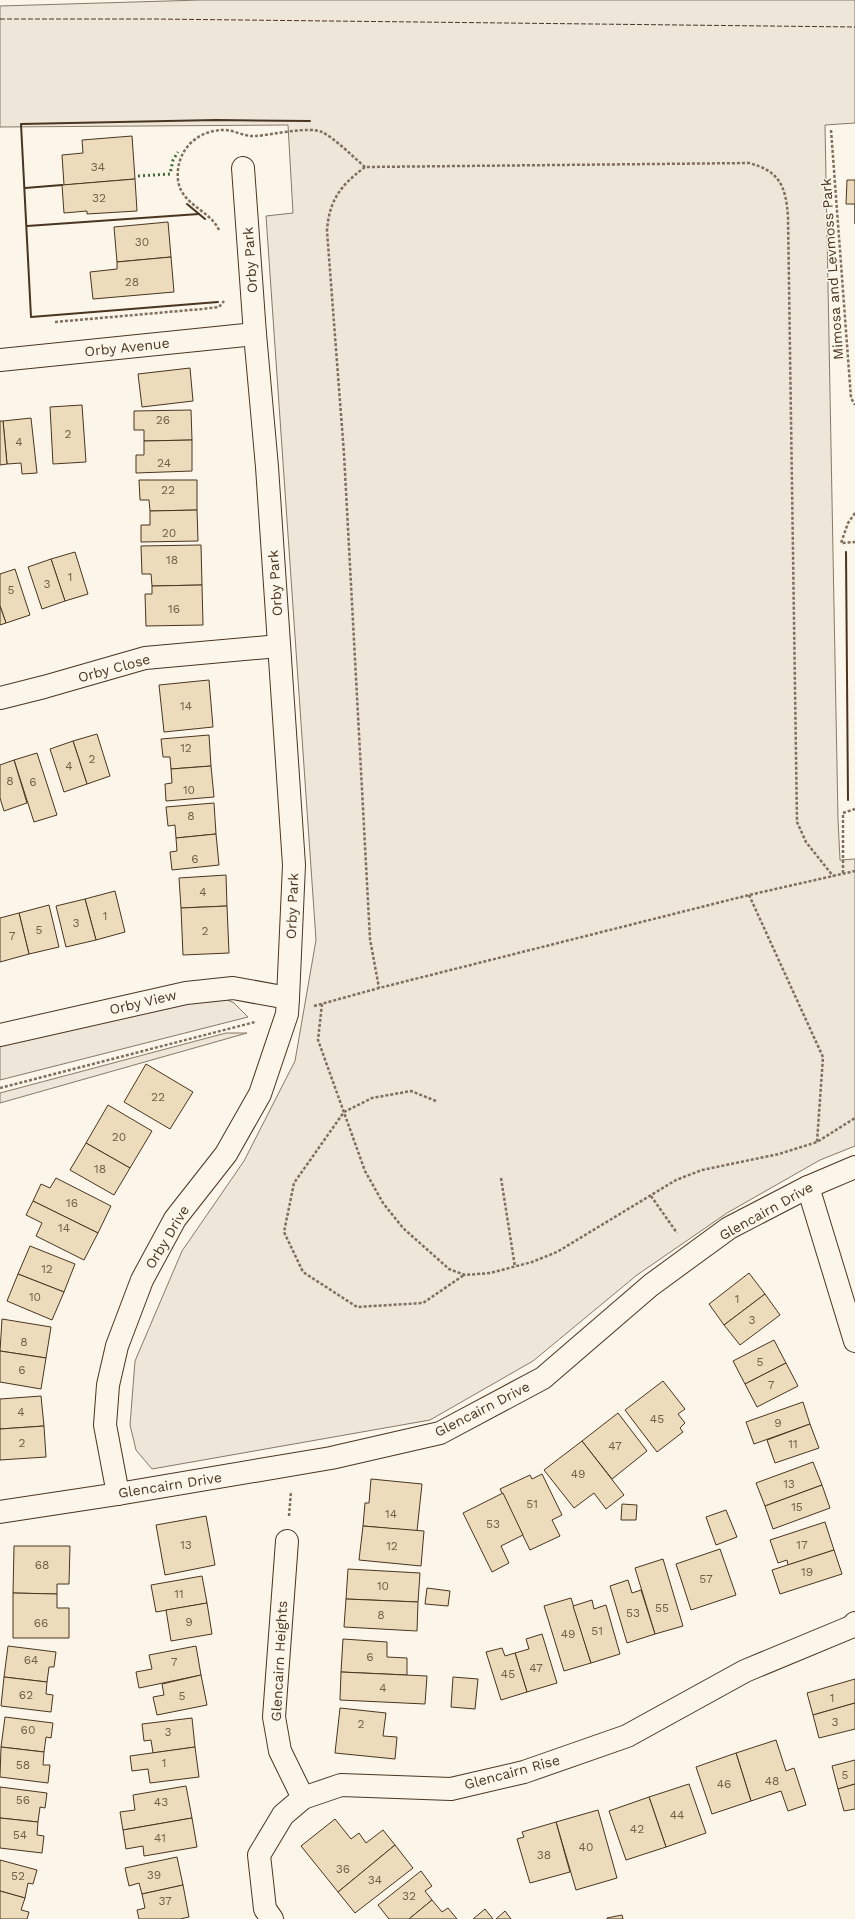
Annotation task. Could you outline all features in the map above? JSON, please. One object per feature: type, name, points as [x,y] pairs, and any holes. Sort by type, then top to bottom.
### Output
[{"type":"street","name":"Orby Park","points":[[243,168],[255,334],[267,466],[294,865],[288,1006]]},
{"type":"street","name":"Orby Avenue","points":[[0,360],[255,334]]},
{"type":"street","name":"Orby Close","points":[[0,698],[145,658],[279,646]]},
{"type":"street","name":"Orby View","points":[[0,1035],[186,993],[233,988],[288,1006]]},
{"type":"street","name":"Orby Drive","points":[[118,1494],[106,1425],[108,1385],[117,1346],[142,1280],[175,1219],[226,1154],[260,1094],[288,1006]]},
{"type":"street","name":"Glencairn Drive","points":[[0,1512],[118,1494],[331,1458],[440,1433],[543,1378],[650,1285],[729,1228],[808,1187],[855,1167]]},
{"type":"street","points":[[808,1187],[855,1341]]},
{"type":"street","name":"Glencairn Heights","points":[[287,1541],[274,1717],[280,1752],[303,1798]]},
{"type":"street","name":"Glencairn Rise","points":[[272,1919],[264,1909],[260,1855],[283,1814],[303,1798],[341,1785],[451,1789],[524,1772],[627,1736],[745,1670],[850,1627],[855,1623]]},
{"type":"path","points":[[221,235],[212,219],[196,208],[181,191],[178,180],[181,154],[187,146],[198,137],[209,131],[227,130],[254,136],[314,130],[327,136],[365,167]]},
{"type":"path","name":"Mimosa and Levmoss Park","points":[[832,130],[851,398],[855,405]]},
{"type":"path","points":[[379,988],[370,940],[344,454],[327,231],[330,210],[338,192],[348,180],[365,167],[749,163],[761,166],[772,174],[781,184],[787,196],[788,217],[797,822],[806,842],[833,876]]},
{"type":"path","points":[[55,322],[220,307],[224,302],[225,297]]},
{"type":"path","points":[[855,513],[848,523],[841,543],[855,542]]},
{"type":"path","points":[[843,873],[843,813],[855,809]]},
{"type":"path","points":[[0,1088],[288,1006],[322,1004],[379,988],[749,895],[855,871]]},
{"type":"path","points":[[749,895],[822,1057],[817,1142]]},
{"type":"path","points":[[322,1004],[318,1040],[365,1171],[383,1203],[404,1228],[425,1249],[449,1269],[465,1275],[490,1273],[515,1267],[557,1252],[676,1180],[702,1170],[779,1154],[817,1142],[855,1118]]},
{"type":"path","points":[[436,1100],[412,1091],[372,1098],[344,1112],[294,1183],[284,1232],[304,1272],[357,1307],[422,1303],[465,1275]]},
{"type":"path","points":[[501,1178],[515,1267]]},
{"type":"path","points":[[651,1196],[692,1255]]},
{"type":"path","points":[[287,1541],[294,1464]]},
{"type":"shaded area","points":[[201,0],[855,0],[855,123],[825,125],[838,819],[840,860],[855,859],[855,1146],[820,1160],[727,1213],[637,1275],[533,1361],[430,1420],[152,1469],[136,1450],[130,1425],[135,1361],[182,1251],[244,1161],[295,1061],[316,940],[266,216],[293,213],[288,125],[0,127],[0,6]]},
{"type":"shaded area","points":[[226,999],[234,1003],[248,1017],[0,1080],[0,1045],[162,1005]]},
{"type":"shaded area","points":[[226,1033],[247,1033],[0,1103],[0,1093]]},
{"type":"building","points":[[132,136],[135,179],[64,185],[62,155],[83,153],[82,140]]},
{"type":"building","points":[[135,179],[137,211],[87,214],[87,211],[64,213],[62,185]]},
{"type":"building","points":[[847,180],[855,180],[855,204],[846,204]]},
{"type":"building","points":[[168,222],[171,257],[117,262],[114,227]]},
{"type":"building","points":[[171,257],[174,292],[93,299],[90,272],[117,269],[117,262]]},
{"type":"building","points":[[190,368],[193,401],[142,407],[138,374]]},
{"type":"building","points":[[82,405],[86,462],[53,464],[50,407]]},
{"type":"building","points":[[191,410],[192,440],[144,441],[144,430],[134,430],[134,411]]},
{"type":"building","points":[[31,418],[37,473],[22,474],[21,463],[7,464],[3,421]]},
{"type":"building","points":[[0,421],[3,421],[7,464],[0,465]]},
{"type":"building","points":[[192,440],[192,471],[136,473],[136,455],[144,455],[144,441]]},
{"type":"building","points":[[139,480],[197,480],[197,510],[150,511],[149,500],[140,500]]},
{"type":"building","points":[[197,510],[198,541],[141,542],[141,525],[150,525],[150,511]]},
{"type":"building","points":[[201,545],[202,585],[152,586],[151,574],[142,574],[141,546]]},
{"type":"building","points":[[75,552],[88,594],[65,601],[51,559]]},
{"type":"building","points":[[51,559],[65,601],[42,609],[28,567]]},
{"type":"building","points":[[15,569],[30,615],[6,623],[0,606],[0,574]]},
{"type":"building","points":[[202,585],[203,625],[146,626],[145,594],[152,594],[152,586]]},
{"type":"building","points":[[0,606],[6,623],[0,625]]},
{"type":"building","points":[[209,680],[213,727],[164,732],[159,685]]},
{"type":"building","points":[[97,734],[110,776],[87,784],[73,741]]},
{"type":"building","points":[[209,735],[211,766],[171,769],[170,757],[163,757],[161,739]]},
{"type":"building","points":[[73,741],[87,784],[64,792],[50,749]]},
{"type":"building","points":[[37,753],[57,815],[34,822],[14,760]]},
{"type":"building","points":[[14,760],[27,803],[4,811],[0,798],[0,765]]},
{"type":"building","points":[[211,766],[214,797],[166,801],[165,784],[172,783],[171,769]]},
{"type":"building","points":[[214,803],[216,834],[176,838],[175,825],[168,826],[166,807]]},
{"type":"building","points":[[216,834],[219,865],[172,870],[170,852],[177,851],[176,838]]},
{"type":"building","points":[[226,875],[227,906],[181,908],[179,878]]},
{"type":"building","points":[[115,891],[125,932],[96,940],[85,899]]},
{"type":"building","points":[[85,899],[96,940],[66,947],[56,906]]},
{"type":"building","points":[[49,905],[59,947],[29,954],[19,913]]},
{"type":"building","points":[[227,906],[229,953],[183,955],[181,908]]},
{"type":"building","points":[[19,913],[29,954],[0,962],[0,918]]},
{"type":"building","points":[[146,1064],[193,1092],[170,1129],[124,1102]]},
{"type":"building","points":[[108,1105],[152,1131],[130,1168],[86,1143]]},
{"type":"building","points":[[86,1143],[130,1168],[114,1195],[70,1170]]},
{"type":"building","points":[[56,1178],[111,1206],[98,1233],[33,1201],[41,1184],[50,1188]]},
{"type":"building","points":[[33,1201],[98,1233],[84,1260],[36,1236],[42,1223],[26,1215]]},
{"type":"building","points":[[30,1246],[75,1264],[64,1292],[18,1274]]},
{"type":"building","points":[[749,1273],[765,1294],[724,1325],[709,1304]]},
{"type":"building","points":[[18,1274],[64,1292],[52,1320],[7,1301]]},
{"type":"building","points":[[765,1294],[780,1315],[740,1345],[724,1325]]},
{"type":"building","points":[[2,1319],[51,1327],[46,1358],[0,1351]]},
{"type":"building","points":[[774,1340],[786,1363],[745,1384],[733,1361]]},
{"type":"building","points":[[0,1351],[46,1358],[41,1389],[0,1382]]},
{"type":"building","points":[[786,1363],[798,1386],[757,1407],[745,1384]]},
{"type":"building","points":[[663,1381],[685,1409],[678,1414],[685,1423],[680,1428],[683,1432],[657,1452],[625,1410]]},
{"type":"building","points":[[41,1396],[44,1426],[0,1429],[0,1399]]},
{"type":"building","points":[[803,1402],[810,1424],[754,1444],[746,1422]]},
{"type":"building","points":[[618,1413],[647,1451],[612,1479],[582,1441]]},
{"type":"building","points":[[810,1424],[819,1448],[775,1463],[767,1440]]},
{"type":"building","points":[[44,1426],[46,1457],[0,1460],[0,1429]]},
{"type":"building","points":[[582,1441],[624,1495],[606,1509],[594,1493],[574,1508],[544,1470]]},
{"type":"building","points":[[813,1462],[822,1485],[765,1506],[756,1483]]},
{"type":"building","points":[[542,1474],[562,1515],[552,1520],[560,1536],[530,1550],[500,1489],[530,1475],[532,1479]]},
{"type":"building","points":[[371,1479],[422,1484],[417,1531],[363,1526],[365,1503],[369,1503]]},
{"type":"building","points":[[822,1485],[830,1508],[773,1529],[765,1506]]},
{"type":"building","points":[[503,1493],[523,1535],[501,1546],[509,1563],[492,1572],[463,1513]]},
{"type":"building","points":[[622,1504],[637,1505],[636,1520],[621,1520]]},
{"type":"building","points":[[726,1510],[737,1537],[716,1545],[706,1517]]},
{"type":"building","points":[[206,1516],[215,1565],[165,1575],[156,1525]]},
{"type":"building","points":[[825,1522],[834,1550],[788,1565],[787,1560],[778,1563],[770,1540]]},
{"type":"building","points":[[363,1526],[424,1531],[421,1566],[359,1560]]},
{"type":"building","points":[[14,1546],[70,1546],[69,1584],[57,1584],[57,1594],[13,1593]]},
{"type":"building","points":[[720,1549],[736,1595],[691,1610],[676,1564]]},
{"type":"building","points":[[834,1550],[842,1574],[780,1594],[772,1570]]},
{"type":"building","points":[[663,1559],[683,1626],[655,1634],[635,1568]]},
{"type":"building","points":[[348,1569],[420,1573],[418,1602],[346,1599]]},
{"type":"building","points":[[202,1576],[207,1603],[156,1612],[151,1585]]},
{"type":"building","points":[[628,1580],[632,1593],[641,1590],[655,1634],[627,1643],[610,1586]]},
{"type":"building","points":[[427,1588],[450,1591],[448,1606],[425,1604]]},
{"type":"building","points":[[13,1593],[57,1594],[57,1608],[69,1608],[69,1638],[13,1638]]},
{"type":"building","points":[[571,1598],[591,1663],[564,1671],[544,1606]]},
{"type":"building","points":[[346,1599],[418,1602],[417,1631],[344,1627]]},
{"type":"building","points":[[592,1600],[594,1609],[606,1605],[620,1654],[591,1663],[573,1606]]},
{"type":"building","points":[[207,1603],[212,1634],[171,1641],[166,1610]]},
{"type":"building","points":[[542,1634],[557,1683],[527,1692],[515,1653],[529,1649],[526,1639]]},
{"type":"building","points":[[343,1639],[387,1642],[387,1657],[407,1658],[407,1675],[341,1672]]},
{"type":"building","points":[[8,1646],[56,1652],[54,1667],[49,1667],[47,1682],[4,1677]]},
{"type":"building","points":[[196,1646],[201,1675],[139,1688],[136,1672],[152,1669],[149,1655]]},
{"type":"building","points":[[502,1648],[505,1656],[515,1653],[527,1692],[501,1700],[486,1652]]},
{"type":"building","points":[[341,1672],[427,1676],[425,1704],[340,1700]]},
{"type":"building","points":[[201,1675],[207,1705],[157,1715],[153,1697],[164,1695],[162,1684]]},
{"type":"building","points":[[4,1677],[47,1682],[46,1694],[53,1695],[51,1712],[1,1706]]},
{"type":"building","points":[[453,1677],[478,1679],[475,1709],[451,1707]]},
{"type":"building","points":[[855,1679],[855,1703],[813,1715],[807,1693]]},
{"type":"building","points":[[855,1703],[855,1729],[819,1738],[813,1715]]},
{"type":"building","points":[[340,1708],[386,1713],[383,1736],[397,1737],[395,1759],[335,1753]]},
{"type":"building","points":[[5,1717],[53,1723],[51,1738],[46,1737],[44,1752],[1,1747]]},
{"type":"building","points":[[192,1718],[195,1747],[153,1753],[151,1740],[144,1741],[142,1724]]},
{"type":"building","points":[[776,1740],[786,1771],[794,1768],[806,1805],[788,1811],[781,1791],[751,1801],[736,1753]]},
{"type":"building","points":[[1,1747],[44,1752],[43,1765],[50,1765],[48,1783],[0,1777]]},
{"type":"building","points":[[195,1747],[199,1777],[150,1783],[148,1769],[132,1771],[130,1756]]},
{"type":"building","points":[[736,1753],[751,1801],[712,1814],[696,1767]]},
{"type":"building","points":[[855,1760],[855,1784],[838,1789],[832,1766]]},
{"type":"building","points":[[689,1784],[706,1833],[666,1847],[649,1797]]},
{"type":"building","points":[[855,1784],[855,1809],[844,1811],[838,1789]]},
{"type":"building","points":[[186,1786],[192,1818],[123,1830],[120,1812],[135,1810],[133,1795]]},
{"type":"building","points":[[0,1787],[47,1793],[45,1808],[40,1807],[38,1822],[0,1818]]},
{"type":"building","points":[[649,1797],[666,1847],[626,1860],[609,1811]]},
{"type":"building","points":[[598,1810],[617,1878],[576,1890],[556,1822]]},
{"type":"building","points":[[0,1818],[38,1822],[37,1835],[44,1836],[42,1853],[0,1848]]},
{"type":"building","points":[[192,1818],[197,1847],[144,1856],[143,1846],[126,1849],[123,1830]]},
{"type":"building","points":[[335,1819],[351,1839],[359,1833],[366,1843],[383,1830],[395,1845],[338,1892],[301,1846]]},
{"type":"building","points":[[556,1822],[570,1872],[530,1883],[517,1839],[524,1837],[522,1832]]},
{"type":"building","points":[[395,1845],[413,1868],[355,1913],[338,1892]]},
{"type":"building","points":[[177,1857],[183,1885],[142,1894],[139,1883],[129,1886],[125,1868]]},
{"type":"building","points":[[0,1860],[37,1870],[33,1884],[28,1883],[25,1898],[0,1891]]},
{"type":"building","points":[[421,1871],[432,1886],[425,1891],[432,1900],[409,1919],[389,1919],[378,1905]]},
{"type":"building","points":[[183,1885],[189,1917],[180,1919],[139,1919],[137,1910],[145,1908],[142,1894]]},
{"type":"building","points":[[0,1891],[25,1898],[21,1910],[29,1912],[27,1919],[0,1919]]},
{"type":"building","points":[[432,1900],[442,1912],[448,1908],[457,1919],[409,1919]]},
{"type":"building","points":[[485,1909],[493,1919],[473,1919]]},
{"type":"building","points":[[505,1911],[511,1919],[496,1919]]},
{"type":"building","points":[[622,1915],[623,1919],[607,1919],[607,1918]]},
{"type":"hedge","points":[[138,176],[170,174],[173,160],[178,152]]},
{"type":"fence","points":[[0,19],[155,19],[855,27]]},
{"type":"wall","points":[[218,302],[31,317],[21,124],[216,120],[310,121]]},
{"type":"wall","points":[[25,188],[62,185]]},
{"type":"wall","points":[[187,204],[205,219]]},
{"type":"wall","points":[[27,226],[199,214]]},
{"type":"wall","points":[[846,552],[848,800]]}]
